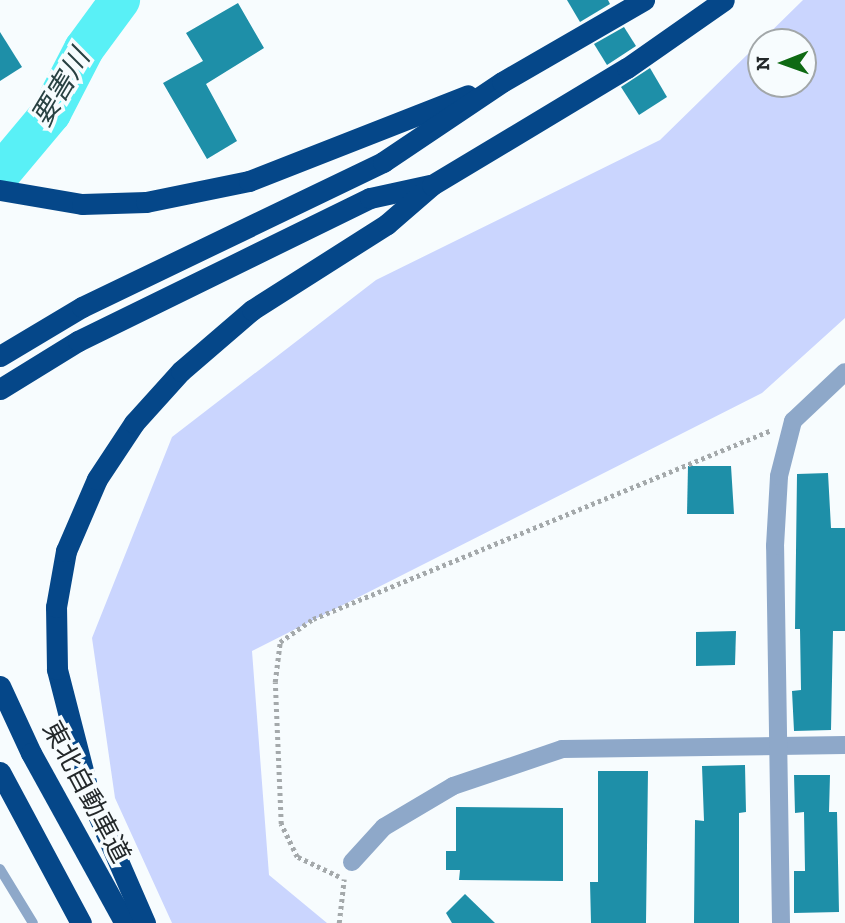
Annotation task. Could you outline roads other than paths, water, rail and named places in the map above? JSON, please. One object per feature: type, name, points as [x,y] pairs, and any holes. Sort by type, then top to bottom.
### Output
[{"type":"highway","points":[[0,355],[82,307],[383,162],[502,82],[644,0]]},
{"type":"highway","points":[[145,923],[89,794],[66,714],[57,669],[56,607],[66,551],[97,479],[134,423],[181,371],[252,310],[387,224],[432,185],[627,68],[724,0]]},
{"type":"highway","points":[[0,190],[36,200],[146,202],[249,181],[502,82]]},
{"type":"highway","points":[[0,389],[78,341],[370,198],[432,185]]},
{"type":"highway","name":"東北自動車道","points":[[0,686],[31,753],[125,923]]},
{"type":"highway","points":[[0,772],[81,923]]},
{"type":"street","points":[[781,923],[781,745],[775,546],[779,476],[793,421],[845,372]]},
{"type":"street","points":[[352,862],[384,827],[453,786],[562,749],[845,745]]},
{"type":"lane","points":[[0,869],[33,923]]},
{"type":"waterway","name":"要害川","points":[[0,174],[51,113],[84,49],[120,0]]}]
